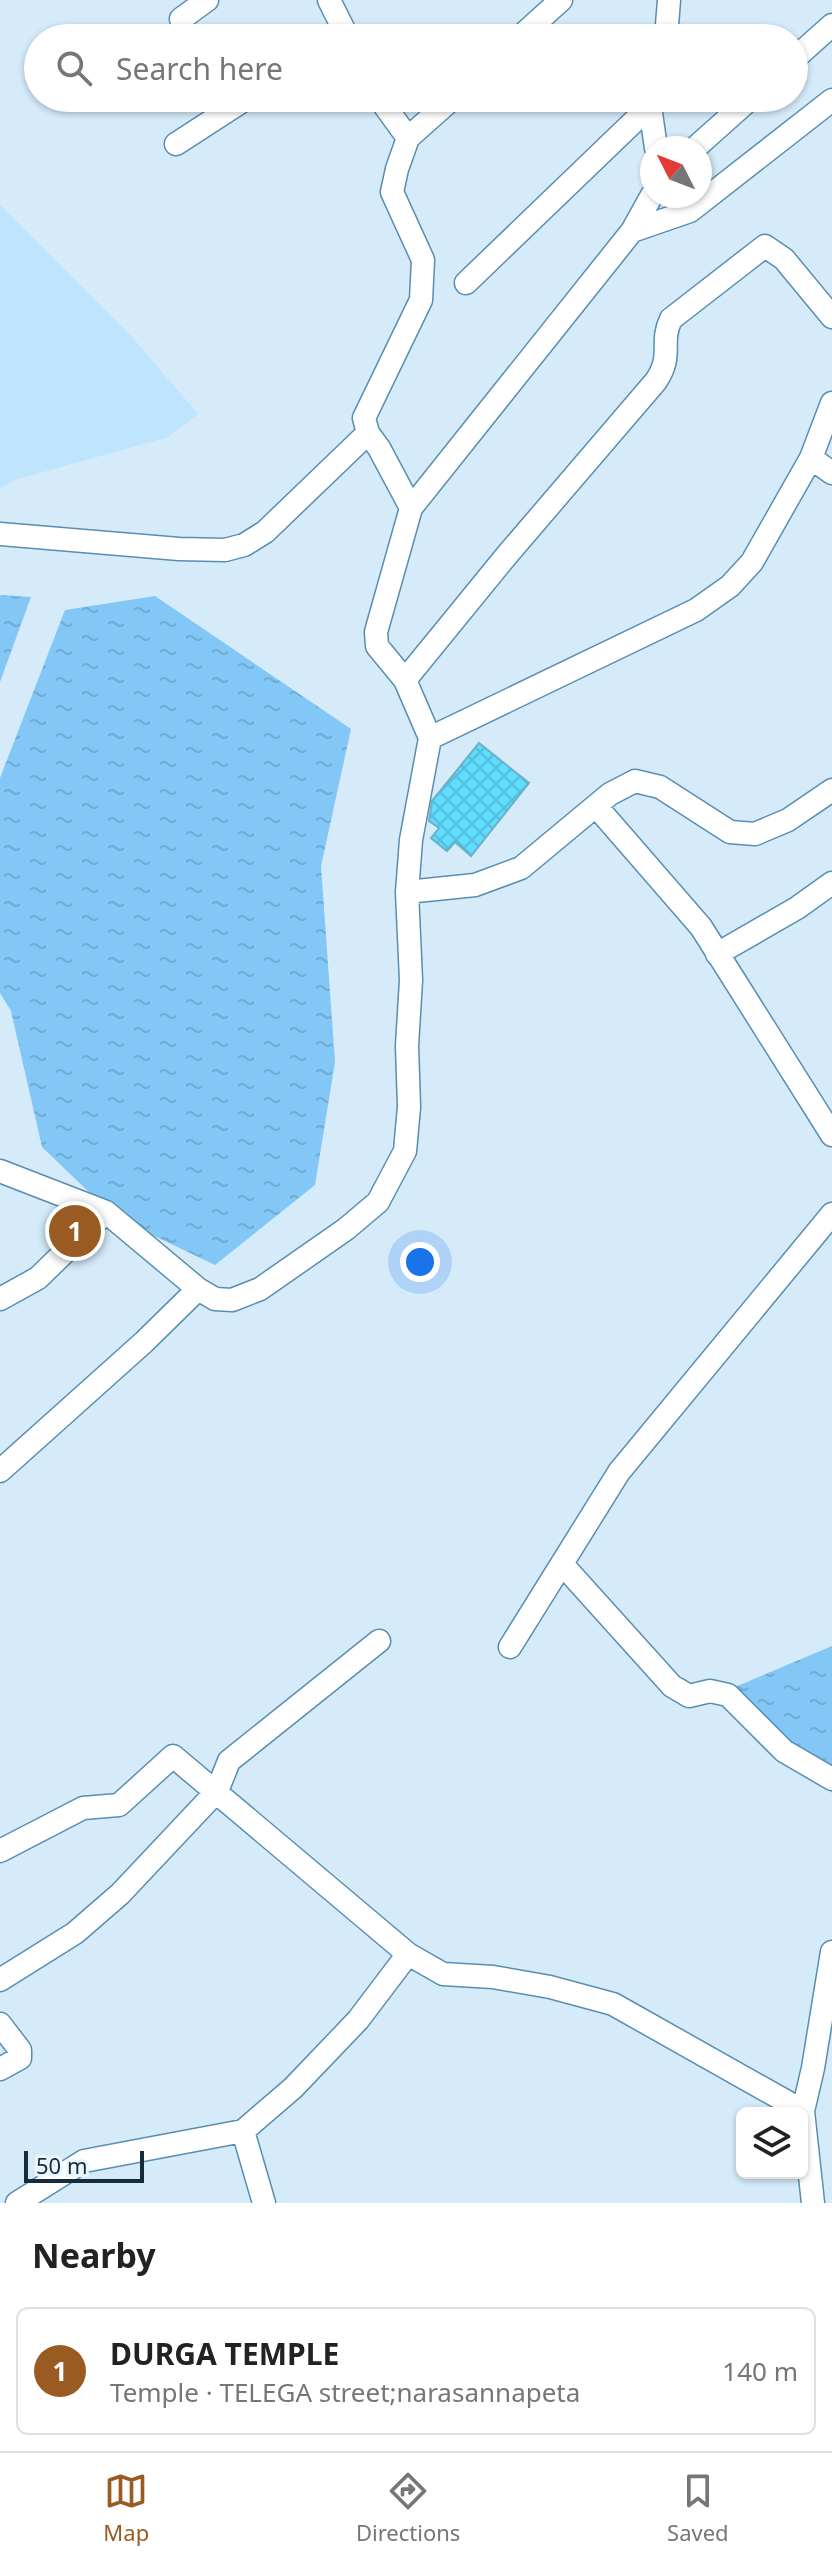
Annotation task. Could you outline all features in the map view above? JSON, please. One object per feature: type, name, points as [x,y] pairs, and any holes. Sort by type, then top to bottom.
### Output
[{"type":"street","points":[[181,19],[207,0]]},
{"type":"street","points":[[329,0],[339,24]]},
{"type":"street","points":[[534,24],[561,0]]},
{"type":"street","points":[[667,24],[669,0]]},
{"type":"street","points":[[808,46],[832,25]]},
{"type":"street","points":[[712,189],[832,100]]},
{"type":"street","points":[[176,144],[225,112]]},
{"type":"street","points":[[389,112],[408,138]]},
{"type":"street","points":[[411,508],[368,433],[364,418],[421,300],[423,260],[392,192],[408,138],[437,112]]},
{"type":"street","points":[[466,283],[641,112]]},
{"type":"street","points":[[652,112],[655,136]]},
{"type":"street","points":[[708,136],[735,112]]},
{"type":"street","points":[[0,1171],[106,1212],[198,1289],[215,1299],[232,1300],[260,1289],[346,1229],[378,1202],[405,1151],[409,1107],[407,1046],[411,980],[407,892],[411,840],[430,738],[405,680],[377,646],[376,632],[411,508],[632,231],[645,208]]},
{"type":"street","points":[[632,231],[693,208]]},
{"type":"street","points":[[405,680],[656,381],[668,357],[666,329],[671,319],[765,246],[784,259],[830,311]]},
{"type":"street","points":[[430,738],[696,610],[730,586],[752,562],[811,458],[832,403]]},
{"type":"street","points":[[0,534],[179,549],[225,550],[244,545],[265,532],[368,433]]},
{"type":"street","points":[[811,458],[832,473]]},
{"type":"street","points":[[407,892],[475,885],[521,868],[610,794],[635,781],[660,787],[730,832],[755,834],[788,820],[832,790]]},
{"type":"street","points":[[596,806],[701,927],[832,1135]]},
{"type":"street","points":[[717,954],[797,908],[832,883]]},
{"type":"street","points":[[0,1299],[38,1278],[106,1212]]},
{"type":"street","points":[[510,1647],[619,1472],[832,1214]]},
{"type":"street","points":[[0,1471],[198,1289]]},
{"type":"street","points":[[562,1564],[672,1686],[689,1696],[710,1691],[728,1695],[784,1751],[832,1779]]},
{"type":"street","points":[[0,1980],[75,1933],[120,1894],[217,1791],[229,1761],[379,1641]]},
{"type":"street","points":[[0,1851],[83,1808],[119,1805],[173,1756],[408,1954],[443,1974],[493,1977],[550,1987],[613,2004],[796,2107]]},
{"type":"street","points":[[804,2107],[832,1952]]},
{"type":"street","points":[[17,2203],[84,2161],[243,2131],[293,2088],[358,2020],[408,1954]]},
{"type":"street","points":[[0,2024],[20,2050],[20,2058],[0,2069]]},
{"type":"street","points":[[243,2131],[264,2203]]},
{"type":"street","points":[[808,2157],[813,2203]]},
{"type":"shaded area","points":[[0,205],[132,337],[198,414],[168,437],[15,480],[0,488]]},
{"type":"water","points":[[0,595],[31,597],[0,682]]},
{"type":"water","points":[[155,596],[351,729],[321,866],[335,1062],[315,1185],[215,1265],[115,1217],[42,1147],[11,1011],[0,993],[0,778],[65,610]]},
{"type":"water","points":[[832,1646],[832,1793],[735,1687]]},
{"type":"building","points":[[479,743],[529,783],[471,856],[455,842],[447,851],[431,838],[439,828],[429,821],[432,801]]},
{"type":"place","name":"DURGA TEMPLE","points":[[75,1231]]}]
